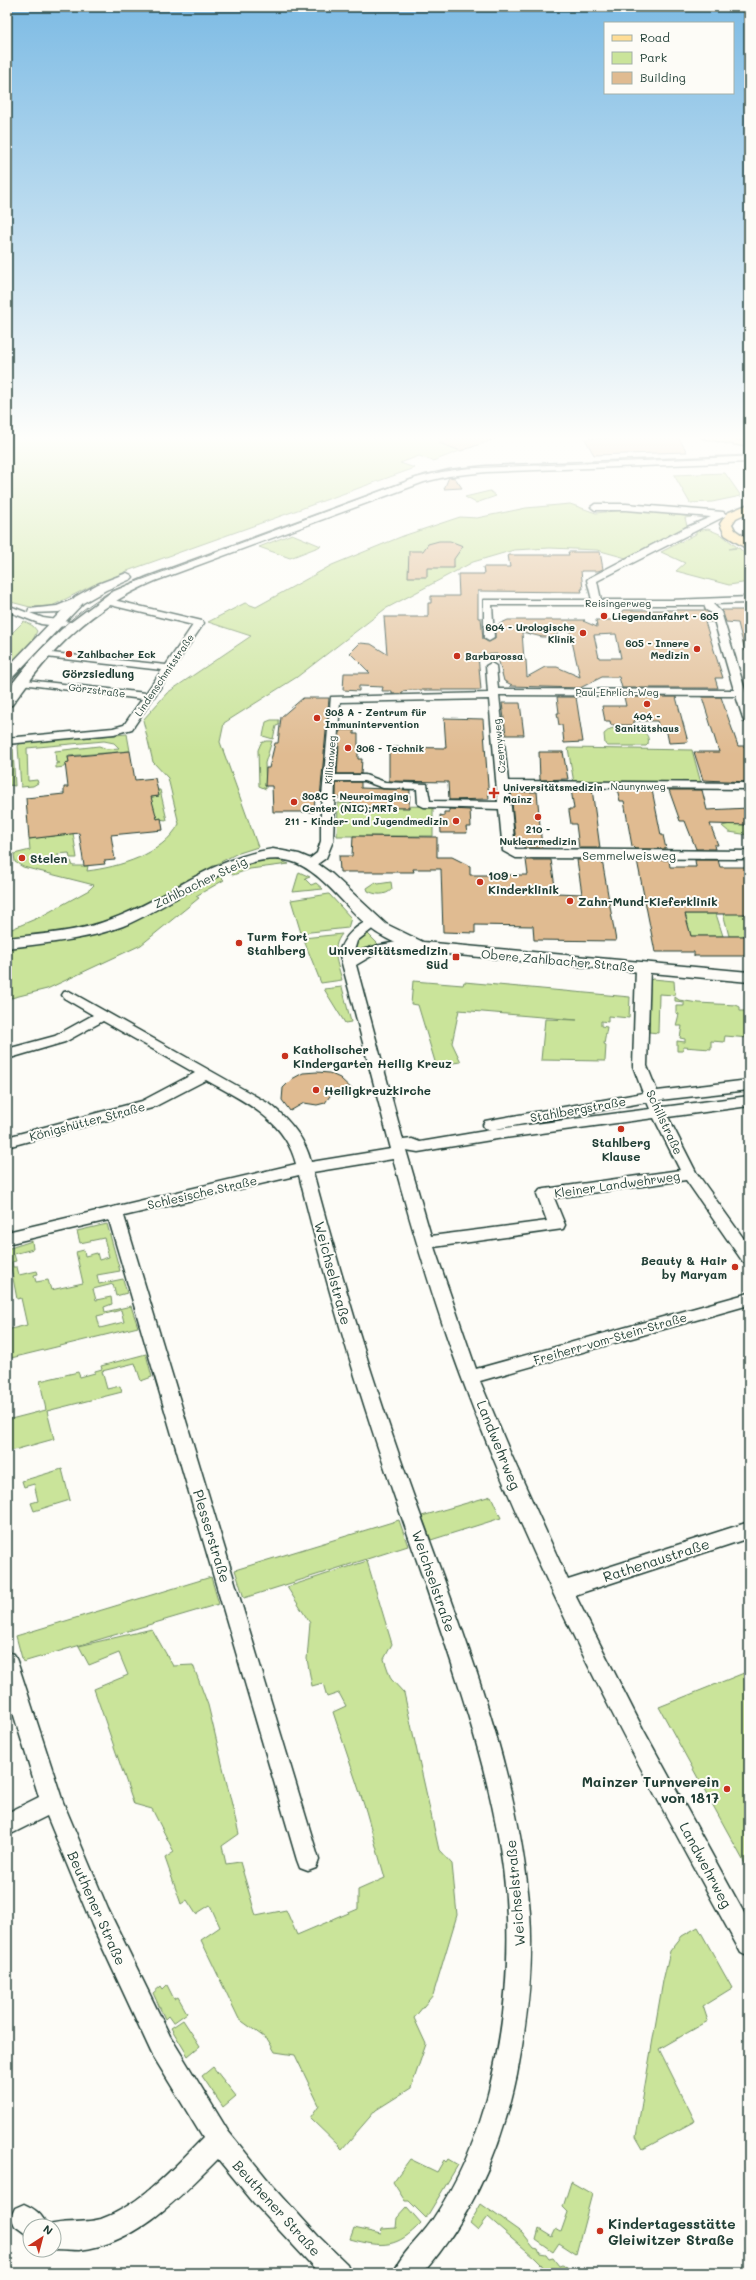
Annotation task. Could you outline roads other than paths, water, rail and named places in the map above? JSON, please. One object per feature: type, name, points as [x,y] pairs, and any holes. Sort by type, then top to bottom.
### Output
[{"type":"street","points":[[32,611],[59,609],[120,579],[224,541]]},
{"type":"street","points":[[7,702],[21,681],[46,654],[75,625],[106,601],[154,578],[253,541]]},
{"type":"street","points":[[597,603],[592,580],[667,541]]},
{"type":"street","points":[[7,675],[56,622],[79,600]]},
{"type":"street","name":"Reisingerweg","points":[[489,638],[487,602],[708,603],[749,600]]},
{"type":"street","name":"Lindenschmitstraße","points":[[7,741],[114,731],[128,727],[199,623],[106,601]]},
{"type":"street","points":[[708,603],[709,608],[716,612],[749,720]]},
{"type":"street","points":[[7,606],[32,611],[56,622]]},
{"type":"street","points":[[7,606],[56,622],[75,625]]},
{"type":"street","points":[[46,654],[168,668]]},
{"type":"street","name":"Czernyweg","points":[[491,666],[509,851]]},
{"type":"street","name":"Görzstraße","points":[[21,681],[149,696]]},
{"type":"street","name":"Paul-Ehrlich-Weg","points":[[338,698],[430,698],[436,696],[494,694],[740,693]]},
{"type":"street","name":"Killianweg","points":[[309,864],[322,855],[325,848],[335,699],[338,698]]},
{"type":"street","points":[[329,778],[365,778],[382,785],[423,786],[424,804],[504,806]]},
{"type":"street","name":"Naunynweg","points":[[503,784],[749,786]]},
{"type":"street","name":"Semmelweisweg","points":[[509,851],[516,854],[749,855]]},
{"type":"street","name":"Zahlbacher Steig","points":[[7,943],[86,931],[116,923],[234,863],[256,856],[289,855],[309,864],[374,923]]},
{"type":"street","name":"Obere Zahlbacher Straße","points":[[374,923],[387,933],[420,947],[749,977]]},
{"type":"street","name":"Landwehrweg","points":[[374,923],[356,934],[350,942],[346,952],[424,1243],[470,1377],[525,1510],[614,1693],[749,1945]]},
{"type":"street","points":[[350,964],[363,953],[374,948],[420,947]]},
{"type":"street","name":"Schillstraße","points":[[643,967],[640,1066],[658,1112],[690,1174],[749,1258]]},
{"type":"street","name":"Weichselstraße","points":[[70,995],[250,1097],[279,1119],[296,1144],[350,1332],[378,1422],[486,1736],[506,1814],[515,1862],[521,1944],[518,2002],[509,2061],[498,2104],[474,2174],[452,2215],[406,2273]]},
{"type":"street","points":[[7,1054],[60,1039],[103,1015]]},
{"type":"street","name":"Königshütter Straße","points":[[7,1142],[147,1106],[207,1073]]},
{"type":"street","name":"Stahlbergstraße","points":[[398,1150],[412,1144],[415,1138],[652,1096],[749,1086]]},
{"type":"street","name":"Stahlbergstraße","points":[[412,1144],[418,1147],[497,1134],[749,1101]]},
{"type":"street","name":"Schlesische Straße","points":[[7,1238],[304,1168],[398,1150]]},
{"type":"street","name":"Kleiner Landwehrweg","points":[[424,1243],[557,1225],[545,1194],[690,1174]]},
{"type":"street","name":"Plesserstraße","points":[[115,1212],[308,1860]]},
{"type":"street","name":"Freiherr-vom-Stein-Straße","points":[[470,1377],[749,1299]]},
{"type":"street","name":"Rathenaustraße","points":[[564,1590],[749,1530]]},
{"type":"street","name":"Beuthener Straße","points":[[7,1661],[52,1802],[100,1917],[160,2045],[219,2140],[263,2194],[309,2245],[338,2273]]},
{"type":"street","points":[[7,1825],[52,1802]]},
{"type":"street","points":[[62,2237],[71,2238],[114,2228],[164,2194],[219,2140]]},
{"type":"tram line","points":[[7,690],[54,635],[81,612],[111,591],[244,541]]},
{"type":"place","name":"Liegendanfahrt - 605","points":[[604,616]]},
{"type":"place","name":"604 - Urologische Klinik","points":[[583,633]]},
{"type":"place","name":"605 - Innere Medizin","points":[[697,649]]},
{"type":"place","name":"Zahlbacher Eck","points":[[69,654]]},
{"type":"place","name":"Barbarossa","points":[[457,656]]},
{"type":"place","name":"404 - Sanitätshaus","points":[[647,704]]},
{"type":"place","name":"308 A - Zentrum für Immunintervention","points":[[317,718]]},
{"type":"place","name":"306 - Technik","points":[[348,748]]},
{"type":"place","name":"Universitätsmedizin Mainz","points":[[494,793]]},
{"type":"place","name":"308C - Neuroimaging Center (NIC);MRTs","points":[[294,802]]},
{"type":"place","name":"210 - Nuklearmedizin","points":[[538,817]]},
{"type":"place","name":"211 - Kinder- und Jugendmedizin","points":[[456,821]]},
{"type":"place","name":"Stelen","points":[[22,858]]},
{"type":"place","name":"109 - Kinderklinik","points":[[480,882]]},
{"type":"place","name":"Zahn-Mund-Kieferklinik","points":[[570,901]]},
{"type":"place","name":"Turm Fort Stahlberg","points":[[239,943]]},
{"type":"place","name":"Universitätsmedizin Süd","points":[[456,957]]},
{"type":"place","name":"Katholischer Kindergarten Heilig Kreuz","points":[[285,1056]]},
{"type":"place","name":"Heiligkreuzkirche","points":[[316,1090]]},
{"type":"place","name":"Stahlberg Klause","points":[[621,1129]]},
{"type":"place","name":"Beauty & Hair by Maryam","points":[[735,1267]]},
{"type":"place","name":"Mainzer Turnverein von 1817","points":[[727,1789]]},
{"type":"place","name":"Kindertagesstätte Gleiwitzer Straße","points":[[600,2231]]},
{"type":"district","name":"Görzsiedlung","points":[[98,673]]}]
